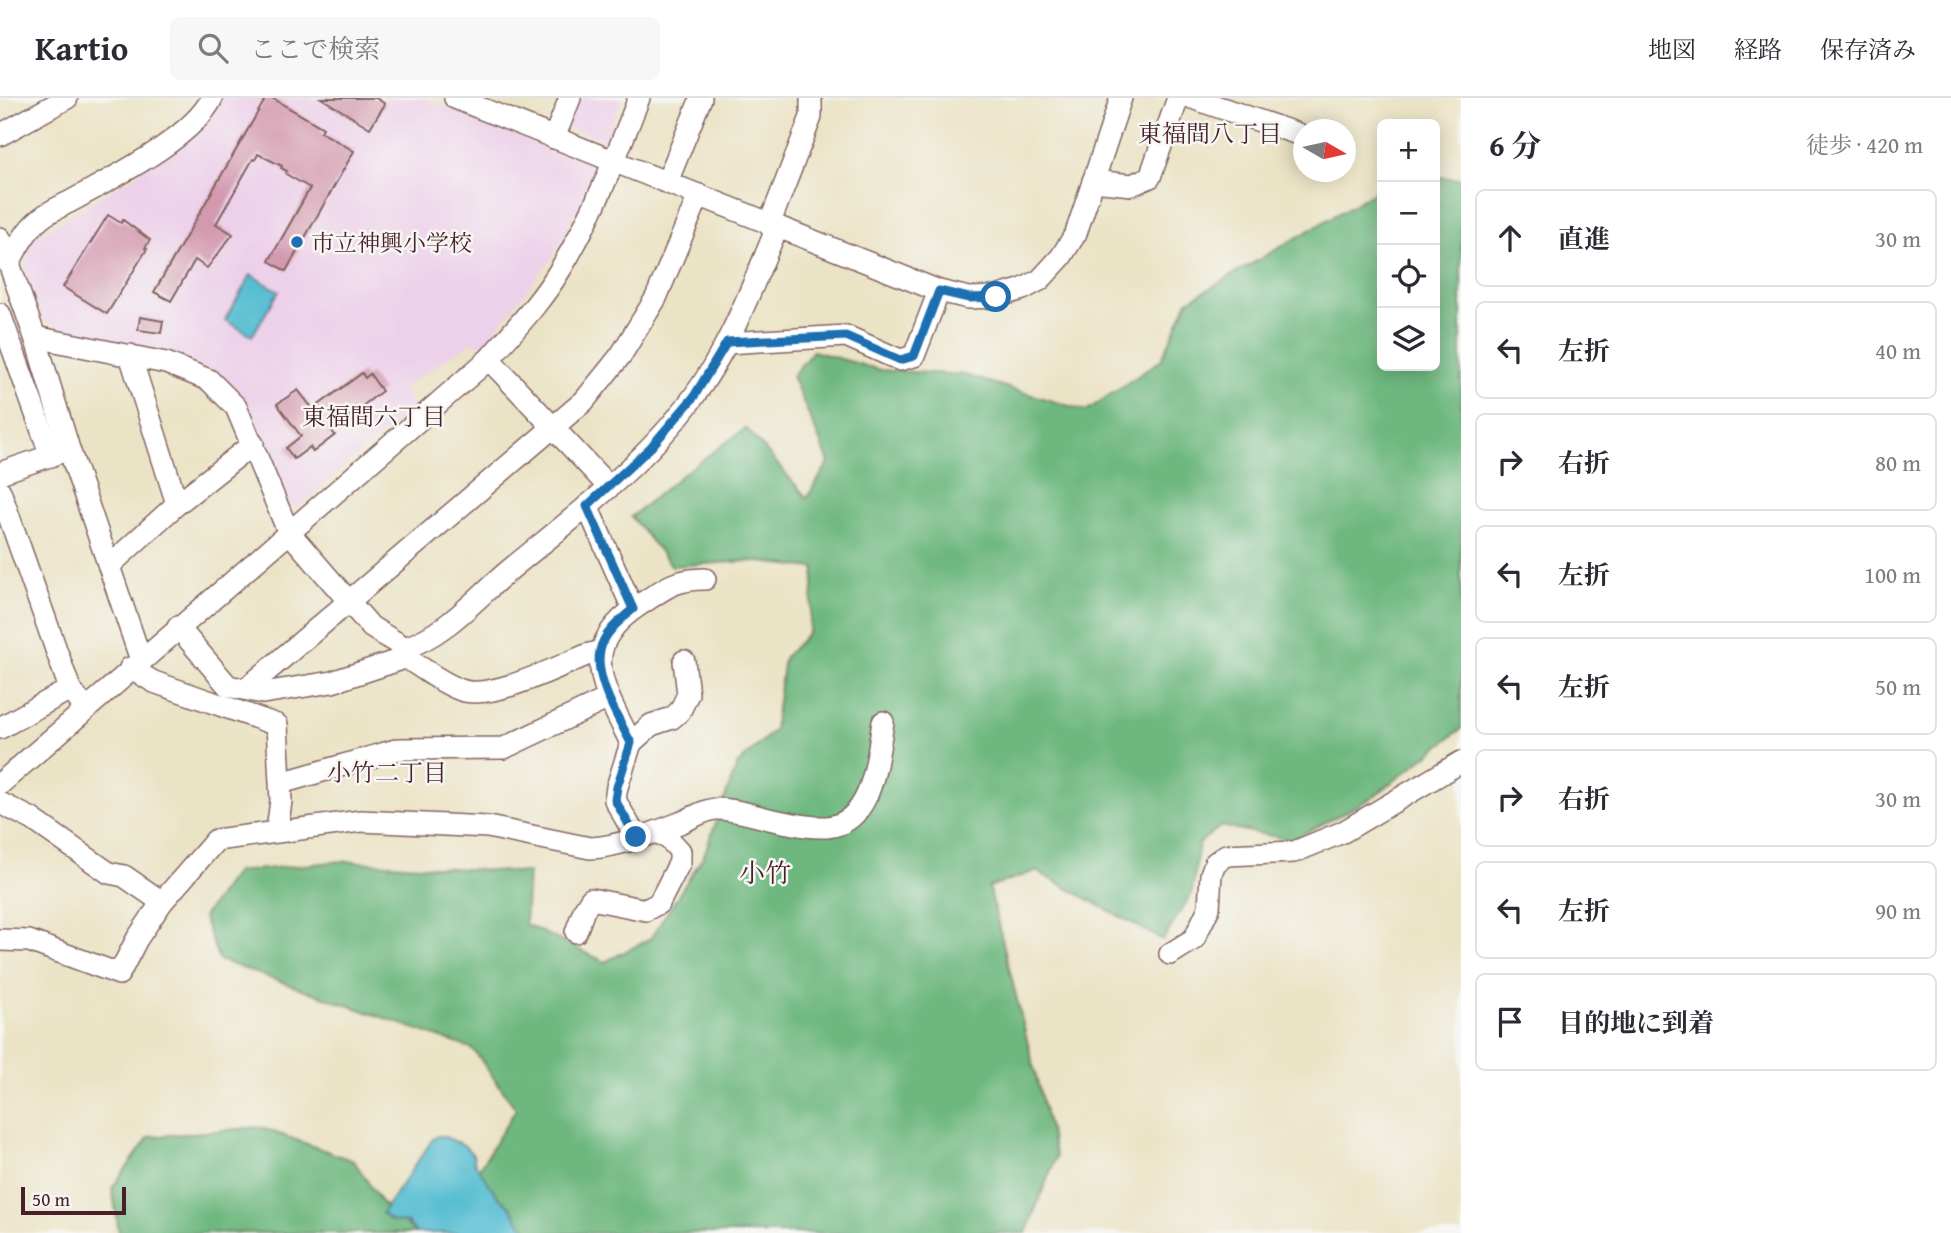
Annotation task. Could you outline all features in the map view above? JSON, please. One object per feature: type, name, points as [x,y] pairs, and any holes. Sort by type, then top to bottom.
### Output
[{"type":"street","points":[[0,135],[67,98]]},
{"type":"street","points":[[9,263],[22,239],[39,219],[130,168],[170,140],[208,106],[212,98]]},
{"type":"street","points":[[455,98],[939,291],[969,298],[996,297],[1023,289],[1040,280],[1061,257],[1076,233],[1121,98]]},
{"type":"street","points":[[554,138],[570,98]]},
{"type":"street","points":[[0,784],[489,359],[559,273],[583,231],[639,98]]},
{"type":"street","points":[[667,182],[701,98]]},
{"type":"street","points":[[178,627],[228,686],[262,693],[332,682],[399,660],[405,648],[438,633],[587,506],[651,447],[693,398],[727,342],[773,226],[811,117],[811,98]]},
{"type":"street","points":[[1093,181],[1132,185],[1150,177],[1178,98]]},
{"type":"street","points":[[1192,98],[1293,132]]},
{"type":"street","points":[[246,689],[584,401],[621,355],[656,298],[699,195]]},
{"type":"street","points":[[0,238],[35,337],[60,452]]},
{"type":"street","points":[[727,342],[846,336],[900,360],[914,356],[939,291]]},
{"type":"street","points":[[0,314],[109,566],[136,664],[154,682],[277,725],[281,783],[277,830]]},
{"type":"street","points":[[35,337],[166,363],[209,380],[236,407],[288,531],[371,627],[405,648],[410,660],[461,691],[501,689],[600,652]]},
{"type":"street","points":[[130,355],[177,504]]},
{"type":"street","points":[[489,359],[608,486]]},
{"type":"street","points":[[109,566],[177,504],[253,444]]},
{"type":"street","points":[[0,473],[60,452]]},
{"type":"street","points":[[0,491],[70,690],[85,708]]},
{"type":"street","points":[[587,506],[633,609]]},
{"type":"street","points":[[631,743],[609,698],[600,668],[600,652],[604,641],[617,622],[633,609],[678,581],[705,579]]},
{"type":"street","points":[[576,932],[584,909],[592,900],[646,910],[659,903],[680,862],[680,851],[669,839],[646,834],[615,800],[631,743],[651,725],[673,718],[688,694],[684,661]]},
{"type":"street","points":[[2,720],[70,690]]},
{"type":"street","points":[[281,783],[399,749],[504,748],[609,698]]},
{"type":"street","points":[[0,940],[29,941],[119,974],[137,939],[162,902],[216,841],[277,830],[361,821],[488,827],[590,848],[605,847],[646,834],[714,808],[749,813],[804,827],[830,827],[856,812],[869,794],[883,722]]},
{"type":"street","points":[[1170,954],[1194,939],[1209,908],[1211,874],[1215,863],[1226,855],[1294,852],[1343,832],[1461,762]]},
{"type":"street","points":[[0,803],[32,819],[109,873],[124,876],[162,902]]},
{"type":"shaded area","name":"市立神興小学校","points":[[222,98],[423,98],[598,167],[555,254],[484,345],[471,343],[403,388],[413,407],[297,508],[286,506],[236,394],[227,382],[185,359],[66,332],[45,321],[31,302],[24,270],[29,248],[36,236],[136,175]]},
{"type":"shaded area","points":[[577,98],[622,98],[605,141],[565,126]]},
{"type":"green space","points":[[1440,177],[1461,179],[1461,729],[1372,798],[1292,840],[1221,826],[1199,843],[1192,893],[1163,940],[1036,871],[989,887],[1056,1157],[1026,1233],[521,1233],[477,1172],[516,1109],[473,1049],[219,960],[203,917],[236,872],[343,861],[528,873],[525,924],[605,962],[650,939],[704,855],[737,765],[774,730],[784,658],[809,632],[815,568],[750,561],[672,566],[631,517],[684,473],[746,428],[807,498],[829,462],[792,376],[813,351],[880,370],[965,375],[1086,411],[1161,360],[1188,301],[1377,191],[1377,371],[1440,371]]},
{"type":"green space","points":[[260,1127],[354,1161],[381,1202],[416,1233],[119,1233],[112,1188],[149,1137]]},
{"type":"water","points":[[251,275],[279,291],[252,336],[225,320]]},
{"type":"water","points":[[438,1136],[464,1145],[499,1198],[510,1206],[518,1220],[533,1233],[416,1233],[408,1223],[391,1221],[382,1213],[433,1139]]},
{"type":"building","points":[[266,98],[272,98],[323,128],[321,132],[354,151],[286,271],[269,261],[310,188],[286,174],[287,171],[281,168],[282,166],[258,154],[216,224],[233,234],[207,268],[195,260],[171,301],[154,292]]},
{"type":"building","points":[[321,98],[376,98],[385,104],[370,128]]},
{"type":"building","points":[[108,215],[121,223],[123,220],[150,240],[107,314],[63,287]]},
{"type":"building","points":[[140,317],[163,321],[161,333],[138,330]]},
{"type":"building","points":[[362,373],[365,378],[370,374],[382,391],[331,430],[335,435],[313,452],[310,447],[294,459],[286,448],[301,436],[277,404],[298,390],[313,409]]},
{"type":"place","name":"市立神興小学校","points":[[297,242]]},
{"type":"district","name":"東福間八丁目","points":[[1210,133]]},
{"type":"district","name":"東福間六丁目","points":[[374,416]]},
{"type":"district","name":"小竹二丁目","points":[[387,772]]},
{"type":"district","name":"小竹","points":[[765,872]]},
{"type":"route","points":[[636,837],[615,800],[631,743],[609,698],[600,668],[600,652],[604,641],[617,622],[633,609],[587,506],[651,447],[693,398],[727,342],[846,336],[900,360],[914,356],[939,291],[969,298],[996,297]]}]
